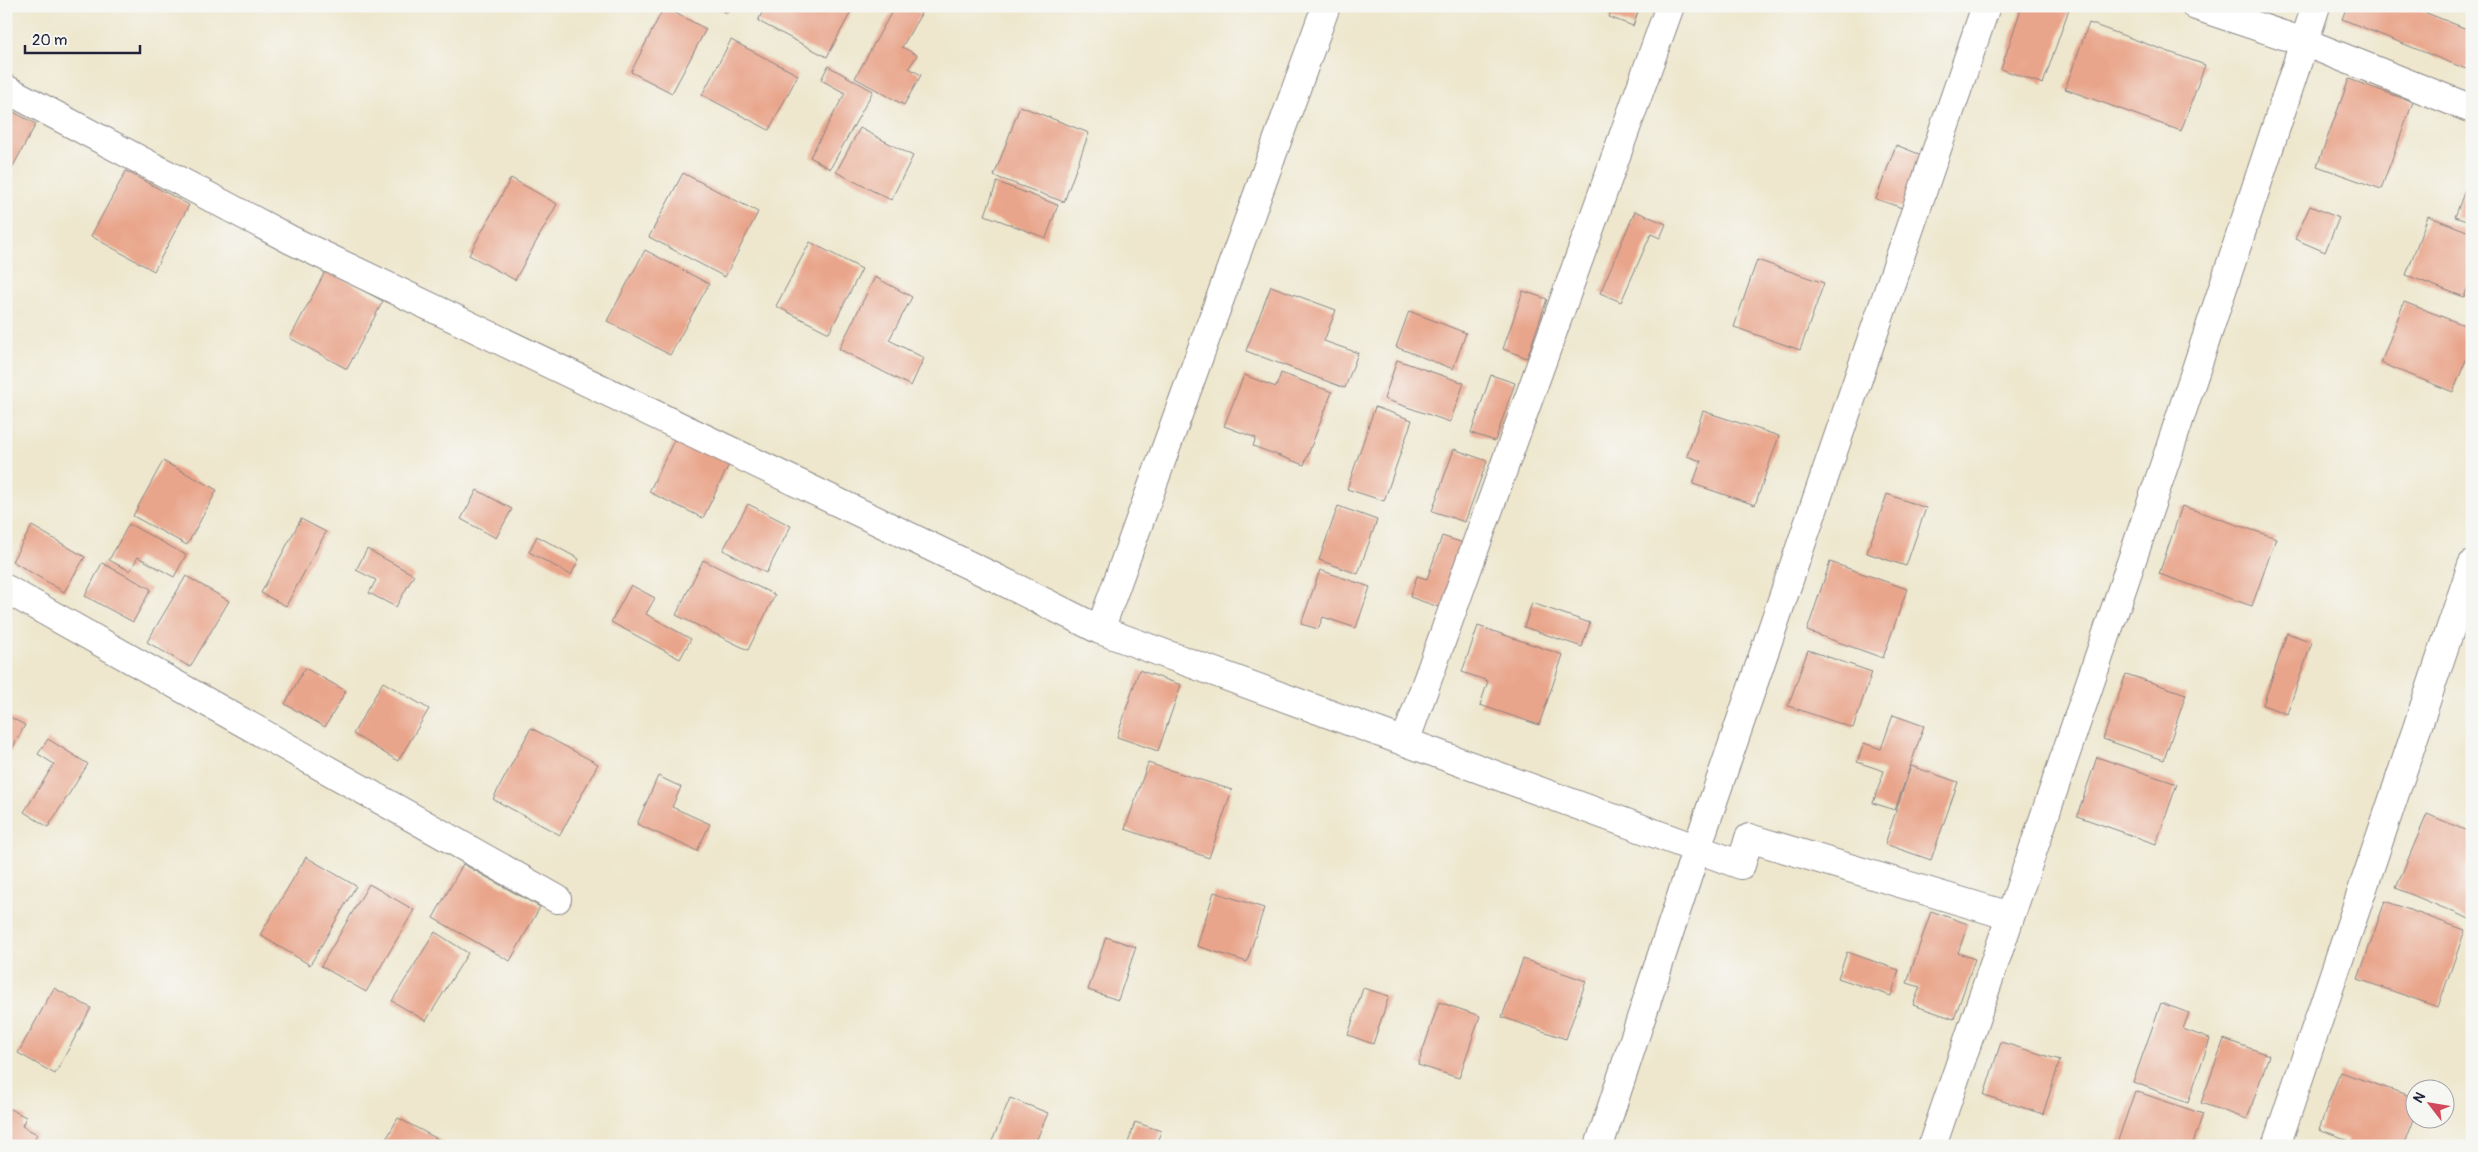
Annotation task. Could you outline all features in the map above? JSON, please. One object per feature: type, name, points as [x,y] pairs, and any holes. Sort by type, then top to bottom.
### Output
[{"type":"street","points":[[1100,630],[1326,6]]},
{"type":"street","points":[[1405,742],[1670,6]]},
{"type":"street","points":[[1599,1146],[1696,848],[1986,6]]},
{"type":"street","points":[[2196,6],[2304,42],[2472,109]]},
{"type":"street","points":[[1932,1146],[2164,466],[2316,6]]},
{"type":"street","points":[[6,89],[290,240],[998,579],[1100,630],[1741,865],[1749,838],[2010,916]]},
{"type":"street","points":[[2276,1146],[2472,565]]},
{"type":"street","points":[[6,589],[557,899]]},
{"type":"building","points":[[714,6],[730,6],[727,13]]},
{"type":"building","points":[[765,6],[854,6],[827,57],[758,21]]},
{"type":"building","points":[[895,6],[908,6],[921,14],[902,47],[917,55],[909,68],[921,75],[904,105],[855,78]]},
{"type":"building","points":[[1613,6],[1640,6],[1633,26],[1609,17]]},
{"type":"building","points":[[2022,6],[2070,6],[2043,84],[2001,69]]},
{"type":"building","points":[[2347,6],[2409,6],[2472,31],[2472,55],[2466,69],[2342,19]]},
{"type":"building","points":[[664,7],[706,29],[672,93],[631,72]]},
{"type":"building","points":[[2089,23],[2205,65],[2181,131],[2065,89]]},
{"type":"building","points":[[731,40],[798,75],[769,130],[702,95]]},
{"type":"building","points":[[828,66],[873,91],[830,169],[810,157],[845,93],[821,80]]},
{"type":"building","points":[[2349,79],[2413,102],[2381,189],[2317,166]]},
{"type":"building","points":[[1020,106],[1089,133],[1064,202],[994,176]]},
{"type":"building","points":[[6,108],[36,124],[6,179]]},
{"type":"building","points":[[860,128],[913,156],[891,200],[836,172]]},
{"type":"building","points":[[1896,145],[1924,156],[1905,209],[1876,199]]},
{"type":"building","points":[[126,171],[189,205],[154,271],[91,236]]},
{"type":"building","points":[[2472,171],[2472,223],[2455,217]]},
{"type":"building","points":[[683,173],[758,212],[725,277],[649,237]]},
{"type":"building","points":[[511,178],[557,204],[515,280],[469,255]]},
{"type":"building","points":[[997,182],[1058,205],[1046,238],[985,215]]},
{"type":"building","points":[[2310,206],[2339,218],[2325,252],[2295,239]]},
{"type":"building","points":[[1635,211],[1666,224],[1660,238],[1651,234],[1621,302],[1600,293]]},
{"type":"building","points":[[2428,216],[2472,233],[2472,277],[2464,297],[2406,275]]},
{"type":"building","points":[[810,242],[862,269],[829,333],[776,306]]},
{"type":"building","points":[[645,250],[709,284],[670,355],[607,321]]},
{"type":"building","points":[[1757,260],[1824,283],[1800,350],[1734,327]]},
{"type":"building","points":[[326,270],[383,301],[347,369],[290,338]]},
{"type":"building","points":[[875,277],[912,297],[889,340],[924,358],[911,386],[839,349]]},
{"type":"building","points":[[1271,286],[1336,310],[1324,341],[1358,353],[1345,388],[1246,351]]},
{"type":"building","points":[[1523,291],[1547,299],[1527,358],[1503,349]]},
{"type":"building","points":[[2404,302],[2472,328],[2472,345],[2453,392],[2381,363]]},
{"type":"building","points":[[1409,311],[1466,333],[1453,369],[1396,347]]},
{"type":"building","points":[[1397,360],[1464,383],[1450,422],[1384,399]]},
{"type":"building","points":[[1281,373],[1332,392],[1304,465],[1253,446],[1256,438],[1224,426],[1244,375],[1276,387]]},
{"type":"building","points":[[1491,375],[1515,383],[1495,441],[1471,433]]},
{"type":"building","points":[[1375,407],[1412,420],[1384,501],[1347,489]]},
{"type":"building","points":[[1703,411],[1779,436],[1755,505],[1693,484],[1701,461],[1687,456]]},
{"type":"building","points":[[679,430],[733,456],[703,518],[649,492]]},
{"type":"building","points":[[1454,449],[1487,461],[1465,522],[1432,511]]},
{"type":"building","points":[[163,461],[217,490],[187,545],[133,516]]},
{"type":"building","points":[[477,490],[512,509],[496,538],[461,519]]},
{"type":"building","points":[[1887,494],[1926,508],[1906,566],[1867,553]]},
{"type":"building","points":[[748,504],[791,526],[766,573],[723,550]]},
{"type":"building","points":[[1338,506],[1377,520],[1358,574],[1319,560]]},
{"type":"building","points":[[2182,506],[2276,538],[2252,606],[2159,574]]},
{"type":"building","points":[[301,519],[326,532],[286,606],[261,593]]},
{"type":"building","points":[[129,524],[186,555],[174,577],[138,557],[130,571],[109,560]]},
{"type":"building","points":[[32,526],[85,557],[64,592],[12,561]]},
{"type":"building","points":[[537,536],[579,559],[571,575],[529,552]]},
{"type":"building","points":[[1442,536],[1466,544],[1444,609],[1410,597],[1417,576],[1427,579]]},
{"type":"building","points":[[367,549],[414,575],[396,607],[369,593],[376,580],[356,570]]},
{"type":"building","points":[[703,560],[775,595],[748,650],[676,615]]},
{"type":"building","points":[[1830,562],[1907,589],[1883,658],[1807,631]]},
{"type":"building","points":[[102,563],[151,589],[133,622],[85,596]]},
{"type":"building","points":[[1320,570],[1370,587],[1356,628],[1323,617],[1318,629],[1301,624]]},
{"type":"building","points":[[186,576],[229,601],[190,667],[147,642]]},
{"type":"building","points":[[631,585],[655,598],[646,614],[691,639],[680,659],[611,622]]},
{"type":"building","points":[[1532,603],[1590,623],[1582,647],[1524,627]]},
{"type":"building","points":[[1478,626],[1563,655],[1539,725],[1480,705],[1488,681],[1462,672]]},
{"type":"building","points":[[2287,633],[2312,642],[2287,714],[2263,705]]},
{"type":"building","points":[[1808,650],[1872,672],[1853,728],[1788,706]]},
{"type":"building","points":[[305,668],[346,691],[325,727],[285,704]]},
{"type":"building","points":[[1139,670],[1181,685],[1158,751],[1117,737]]},
{"type":"building","points":[[2126,674],[2186,694],[2164,760],[2103,739]]},
{"type":"building","points":[[383,682],[429,709],[398,761],[353,734]]},
{"type":"building","points":[[6,715],[25,725],[6,760]]},
{"type":"building","points":[[1893,715],[1924,726],[1895,810],[1873,803],[1884,771],[1857,762],[1864,743],[1881,749]]},
{"type":"building","points":[[531,728],[598,764],[560,835],[493,799]]},
{"type":"building","points":[[48,739],[88,764],[48,827],[24,812],[54,764],[38,754]]},
{"type":"building","points":[[2097,757],[2177,784],[2156,844],[2077,816]]},
{"type":"building","points":[[1148,763],[1232,790],[1209,858],[1125,829]]},
{"type":"building","points":[[1911,766],[1958,782],[1931,860],[1885,844]]},
{"type":"building","points":[[658,776],[681,787],[672,807],[710,824],[697,851],[637,824]]},
{"type":"building","points":[[2427,814],[2472,833],[2472,920],[2396,888]]},
{"type":"building","points":[[306,857],[356,886],[310,965],[260,935]]},
{"type":"building","points":[[463,864],[540,907],[510,961],[433,918]]},
{"type":"building","points":[[369,884],[414,910],[366,992],[321,966]]},
{"type":"building","points":[[1214,892],[1264,908],[1247,962],[1197,946]]},
{"type":"building","points":[[2385,901],[2465,930],[2438,1007],[2358,979]]},
{"type":"building","points":[[1931,911],[1968,924],[1958,953],[1975,959],[1954,1019],[1913,1005],[1920,987],[1907,983]]},
{"type":"building","points":[[435,932],[468,953],[426,1021],[392,1001]]},
{"type":"building","points":[[1106,937],[1136,947],[1118,1000],[1088,990]]},
{"type":"building","points":[[1847,952],[1899,970],[1891,996],[1838,978]]},
{"type":"building","points":[[1523,959],[1586,981],[1566,1039],[1502,1017]]},
{"type":"building","points":[[54,988],[91,1008],[55,1074],[18,1053]]},
{"type":"building","points":[[1363,988],[1389,996],[1373,1044],[1348,1035]]},
{"type":"building","points":[[1439,1002],[1480,1016],[1459,1078],[1418,1065]]},
{"type":"building","points":[[2161,1003],[2189,1013],[2183,1029],[2210,1039],[2188,1102],[2133,1082]]},
{"type":"building","points":[[2224,1039],[2269,1055],[2247,1119],[2201,1103]]},
{"type":"building","points":[[2001,1042],[2060,1060],[2043,1114],[1984,1095]]},
{"type":"building","points":[[2340,1072],[2406,1095],[2406,1130],[2410,1130],[2404,1146],[2345,1146],[2348,1140],[2319,1129]]},
{"type":"building","points":[[2135,1091],[2203,1114],[2192,1146],[2116,1146]]},
{"type":"building","points":[[1010,1098],[1048,1113],[1034,1146],[990,1146]]},
{"type":"building","points":[[6,1107],[26,1117],[22,1126],[37,1134],[31,1146],[6,1146]]},
{"type":"building","points":[[398,1118],[451,1146],[383,1145]]},
{"type":"building","points":[[1135,1122],[1161,1131],[1156,1146],[1127,1146]]}]
